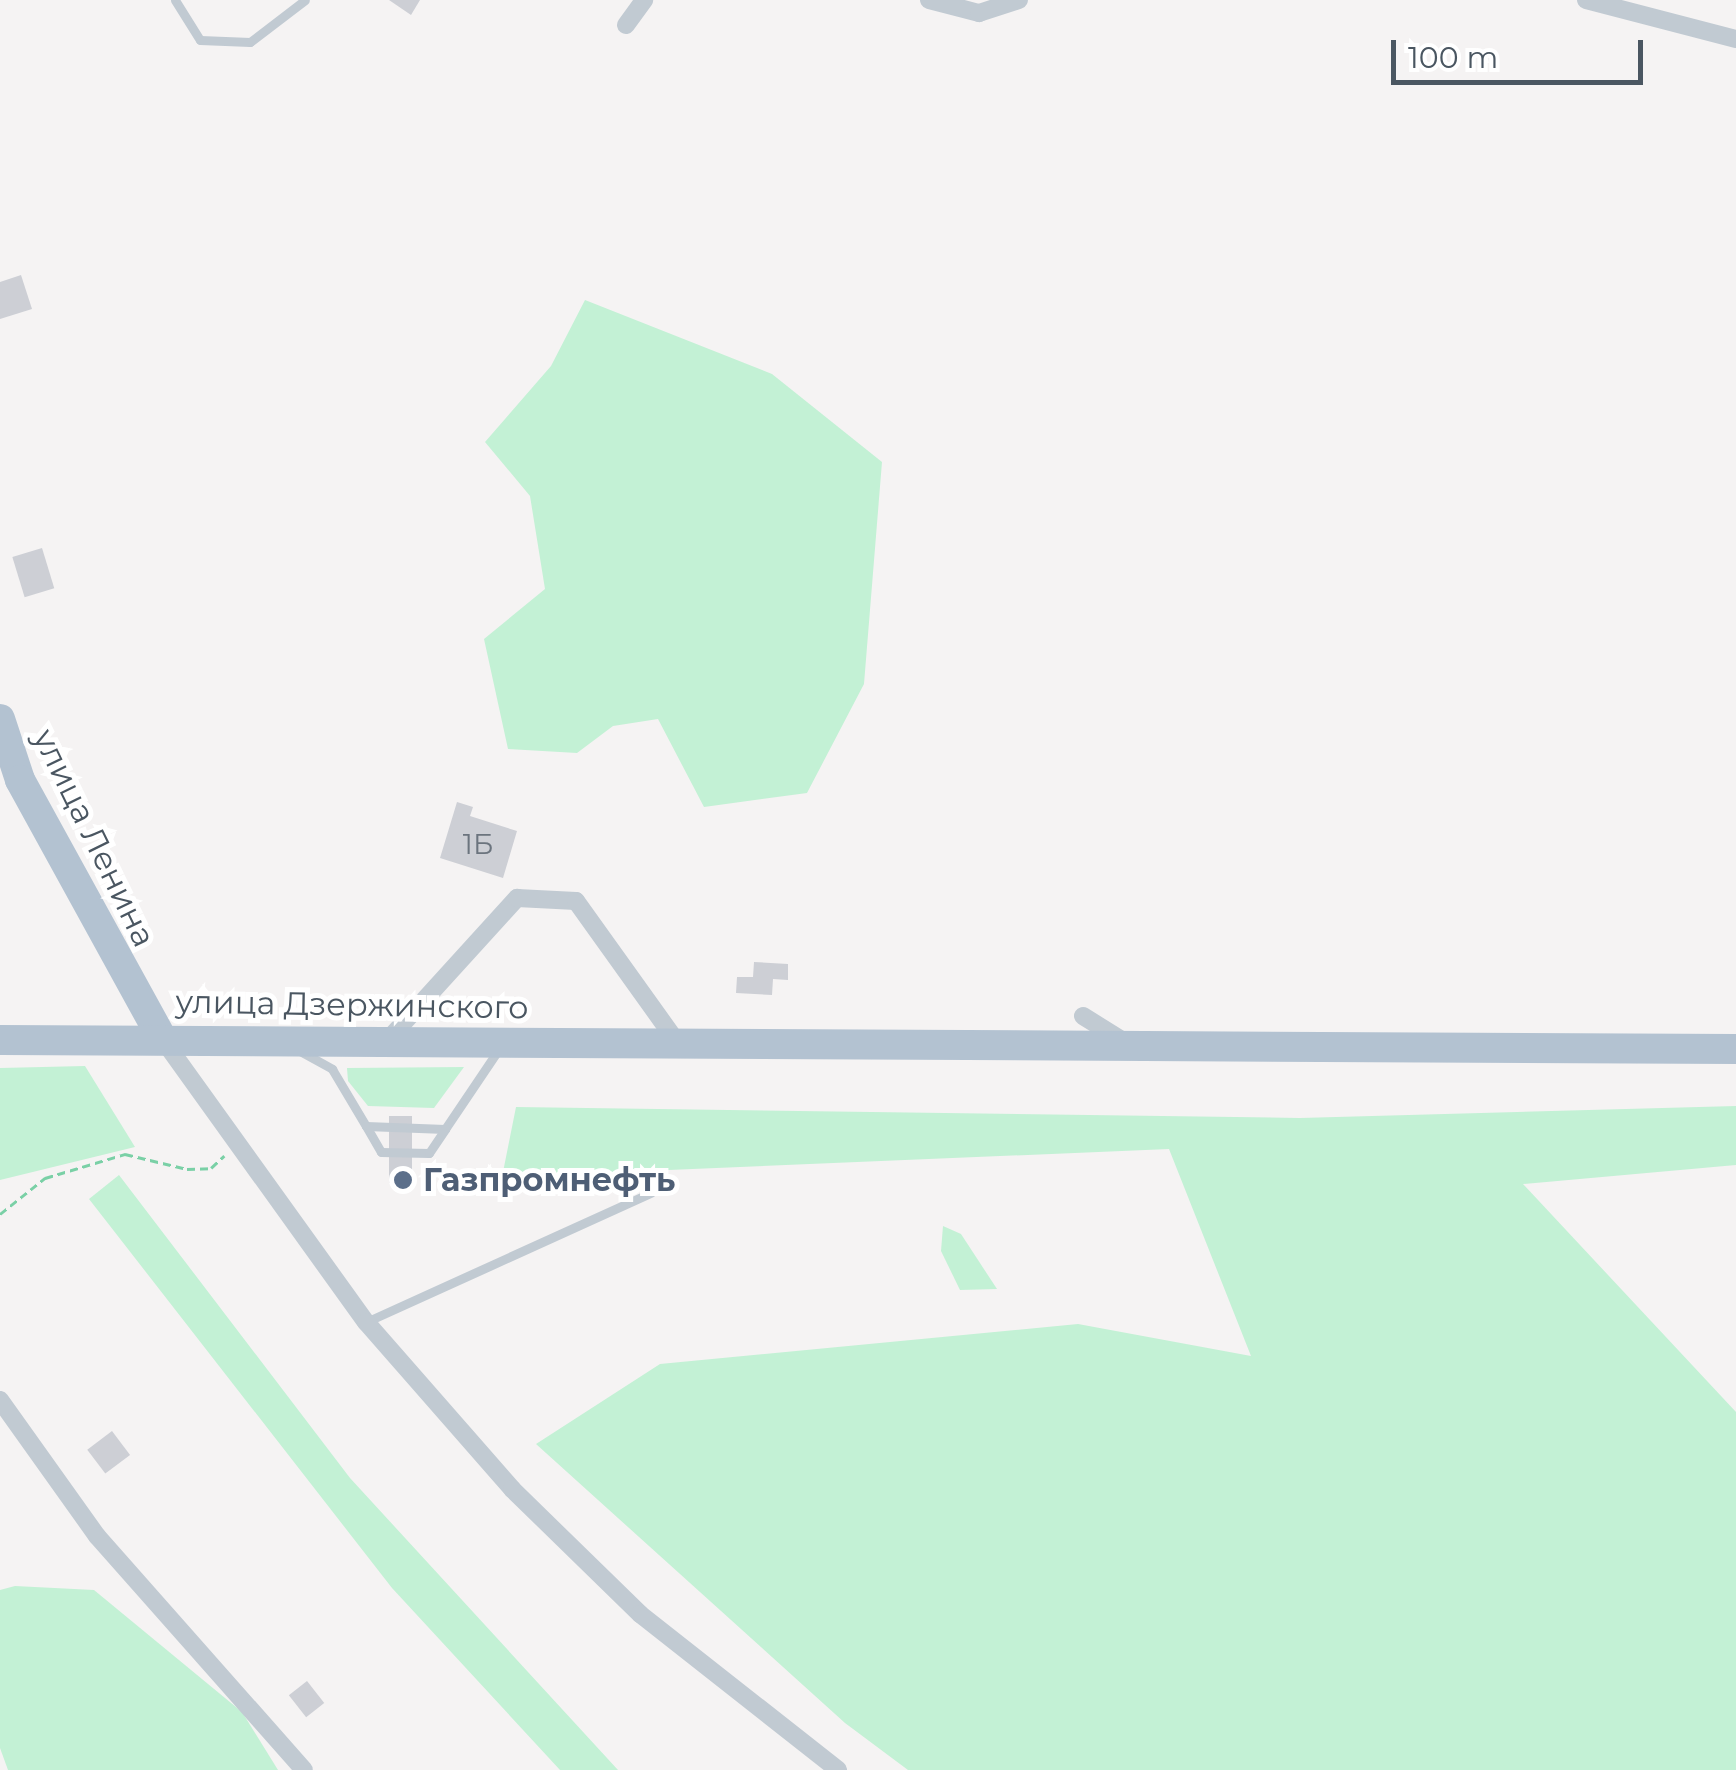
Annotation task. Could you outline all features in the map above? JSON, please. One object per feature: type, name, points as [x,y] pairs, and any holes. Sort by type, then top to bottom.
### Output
[{"type":"main road","name":"улица Ленина","points":[[0,719],[20,780],[161,1036]]},
{"type":"main road","name":"улица Дзержинского","points":[[0,1040],[161,1036],[284,1043],[1736,1049]]},
{"type":"street","points":[[626,25],[644,0]]},
{"type":"street","points":[[929,0],[979,13],[1018,0]]},
{"type":"street","points":[[1586,0],[1736,39]]},
{"type":"street","points":[[386,1042],[518,898],[576,901],[691,1045]]},
{"type":"street","points":[[1083,1016],[1132,1047]]},
{"type":"street","points":[[161,1036],[366,1322],[512,1489],[640,1614],[838,1770]]},
{"type":"street","points":[[0,1400],[96,1536],[304,1770]]},
{"type":"lane","points":[[175,0],[200,40],[250,42],[305,0]]},
{"type":"lane","points":[[284,1043],[332,1068],[381,1152],[429,1154],[504,1042]]},
{"type":"lane","points":[[366,1126],[446,1129]]},
{"type":"lane","points":[[366,1322],[651,1193]]},
{"type":"path","points":[[0,1214],[45,1178],[125,1154],[211,1168],[238,1142]]},
{"type":"green space","points":[[585,300],[772,374],[882,462],[864,684],[807,793],[704,807],[658,719],[613,726],[577,753],[508,749],[484,639],[545,589],[530,496],[485,442],[551,366]]},
{"type":"green space","points":[[85,1066],[135,1147],[0,1180],[0,1068]]},
{"type":"green space","points":[[464,1067],[434,1108],[368,1106],[348,1081],[347,1068]]},
{"type":"green space","points":[[1736,1106],[1736,1165],[1523,1184],[1736,1412],[1736,1770],[908,1770],[845,1723],[536,1444],[660,1364],[1078,1324],[1251,1356],[1169,1149],[502,1177],[516,1107],[1300,1118]]},
{"type":"green space","points":[[119,1175],[350,1478],[618,1770],[560,1770],[392,1588],[89,1199]]},
{"type":"green space","points":[[943,1226],[961,1234],[997,1289],[960,1290],[941,1251]]},
{"type":"green space","points":[[15,1586],[94,1590],[242,1712],[278,1770],[8,1770],[0,1748],[0,1590]]},
{"type":"building","points":[[389,0],[420,0],[411,15]]},
{"type":"building","points":[[21,275],[32,309],[0,319],[0,282]]},
{"type":"building","points":[[42,548],[54,588],[25,597],[12,557]]},
{"type":"building","points":[[457,802],[473,807],[470,816],[517,831],[503,878],[440,858]]},
{"type":"building","points":[[754,962],[788,964],[788,980],[773,979],[772,995],[736,993],[737,977],[753,977]]},
{"type":"building","points":[[389,1116],[412,1116],[412,1183],[389,1183]]},
{"type":"building","points":[[112,1431],[130,1455],[105,1474],[87,1450]]},
{"type":"building","points":[[307,1681],[324,1703],[306,1717],[289,1695]]},
{"type":"place","name":"Газпромнефть","points":[[403,1180]]}]
